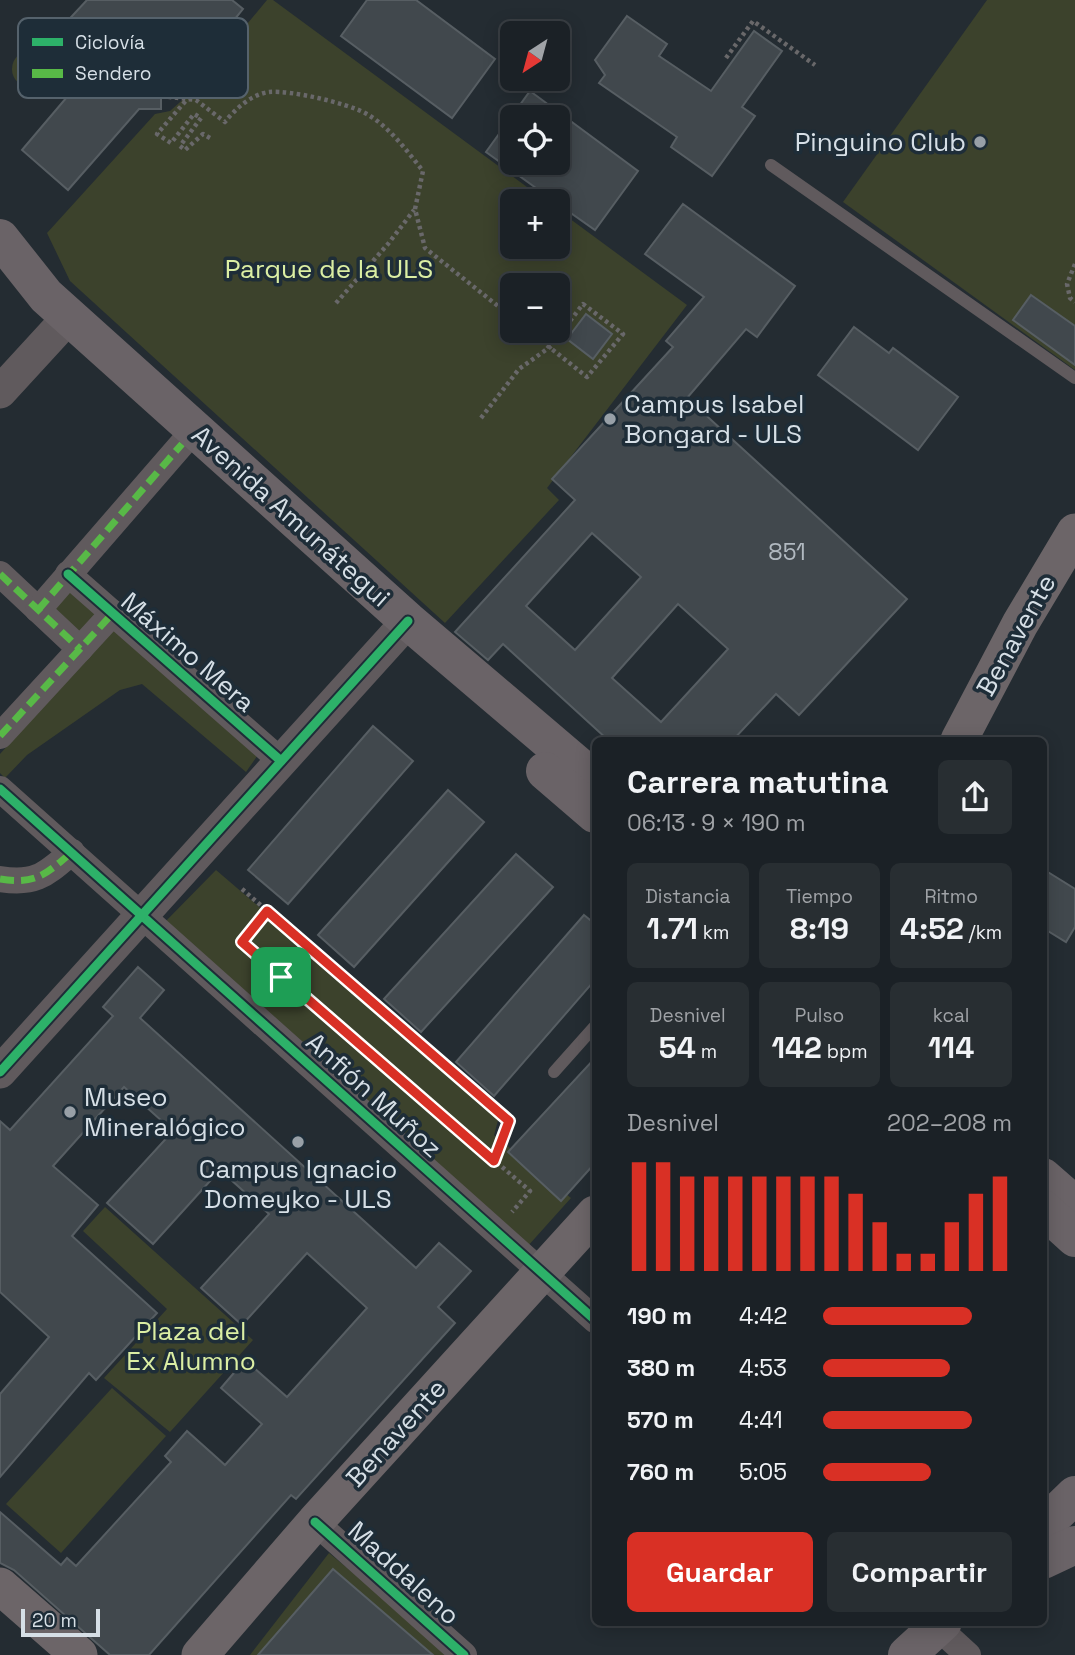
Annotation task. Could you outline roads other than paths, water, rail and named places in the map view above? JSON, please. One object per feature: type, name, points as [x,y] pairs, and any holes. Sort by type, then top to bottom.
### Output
[{"type":"main road","name":"Avenida Amunátegui","points":[[0,238],[46,296],[592,811]]},
{"type":"main road","name":"Avenida Amunátegui","points":[[0,279],[182,444],[400,629],[592,778]]},
{"type":"main road","name":"Benavente","points":[[961,737],[1020,624],[1075,532]]},
{"type":"main road","points":[[1047,1180],[1075,1205]]},
{"type":"main road","points":[[1047,1213],[1075,1238]]},
{"type":"main road","name":"Benavente","points":[[200,1655],[316,1522],[592,1217]]},
{"type":"main road","points":[[1047,1522],[1075,1495]]},
{"type":"main road","points":[[1047,1558],[1075,1545]]},
{"type":"main road","points":[[0,1586],[79,1655]]},
{"type":"main road","points":[[907,1655],[935,1626]]},
{"type":"street","points":[[0,392],[56,331]]},
{"type":"street","points":[[38,610],[182,444]]},
{"type":"street","points":[[0,574],[80,649]]},
{"type":"street","name":"Máximo Mera","points":[[68,574],[281,761]]},
{"type":"street","points":[[0,736],[113,613]]},
{"type":"street","points":[[0,1072],[400,629]]},
{"type":"street","name":"Anfión Muñoz","points":[[0,789],[592,1317]]},
{"type":"street","points":[[0,879],[21,882],[38,878],[72,852]]},
{"type":"street","name":"Maddaleno","points":[[316,1522],[464,1655]]},
{"type":"street","points":[[939,1626],[968,1655]]},
{"type":"lane","points":[[771,165],[1075,378]]},
{"type":"lane","points":[[554,1072],[592,1029]]},
{"type":"place","name":"Pinguino Club","points":[[980,142]]},
{"type":"place","name":"Campus Isabel Bongard - ULS","points":[[610,419]]},
{"type":"place","name":"Museo Mineralógico","points":[[70,1112]]},
{"type":"place","name":"Campus Ignacio Domeyko - ULS","points":[[298,1142]]},
{"type":"park label","name":"Parque de la ULS","points":[[329,269]]},
{"type":"park label","name":"Plaza del Ex Alumno","points":[[191,1346]]}]
